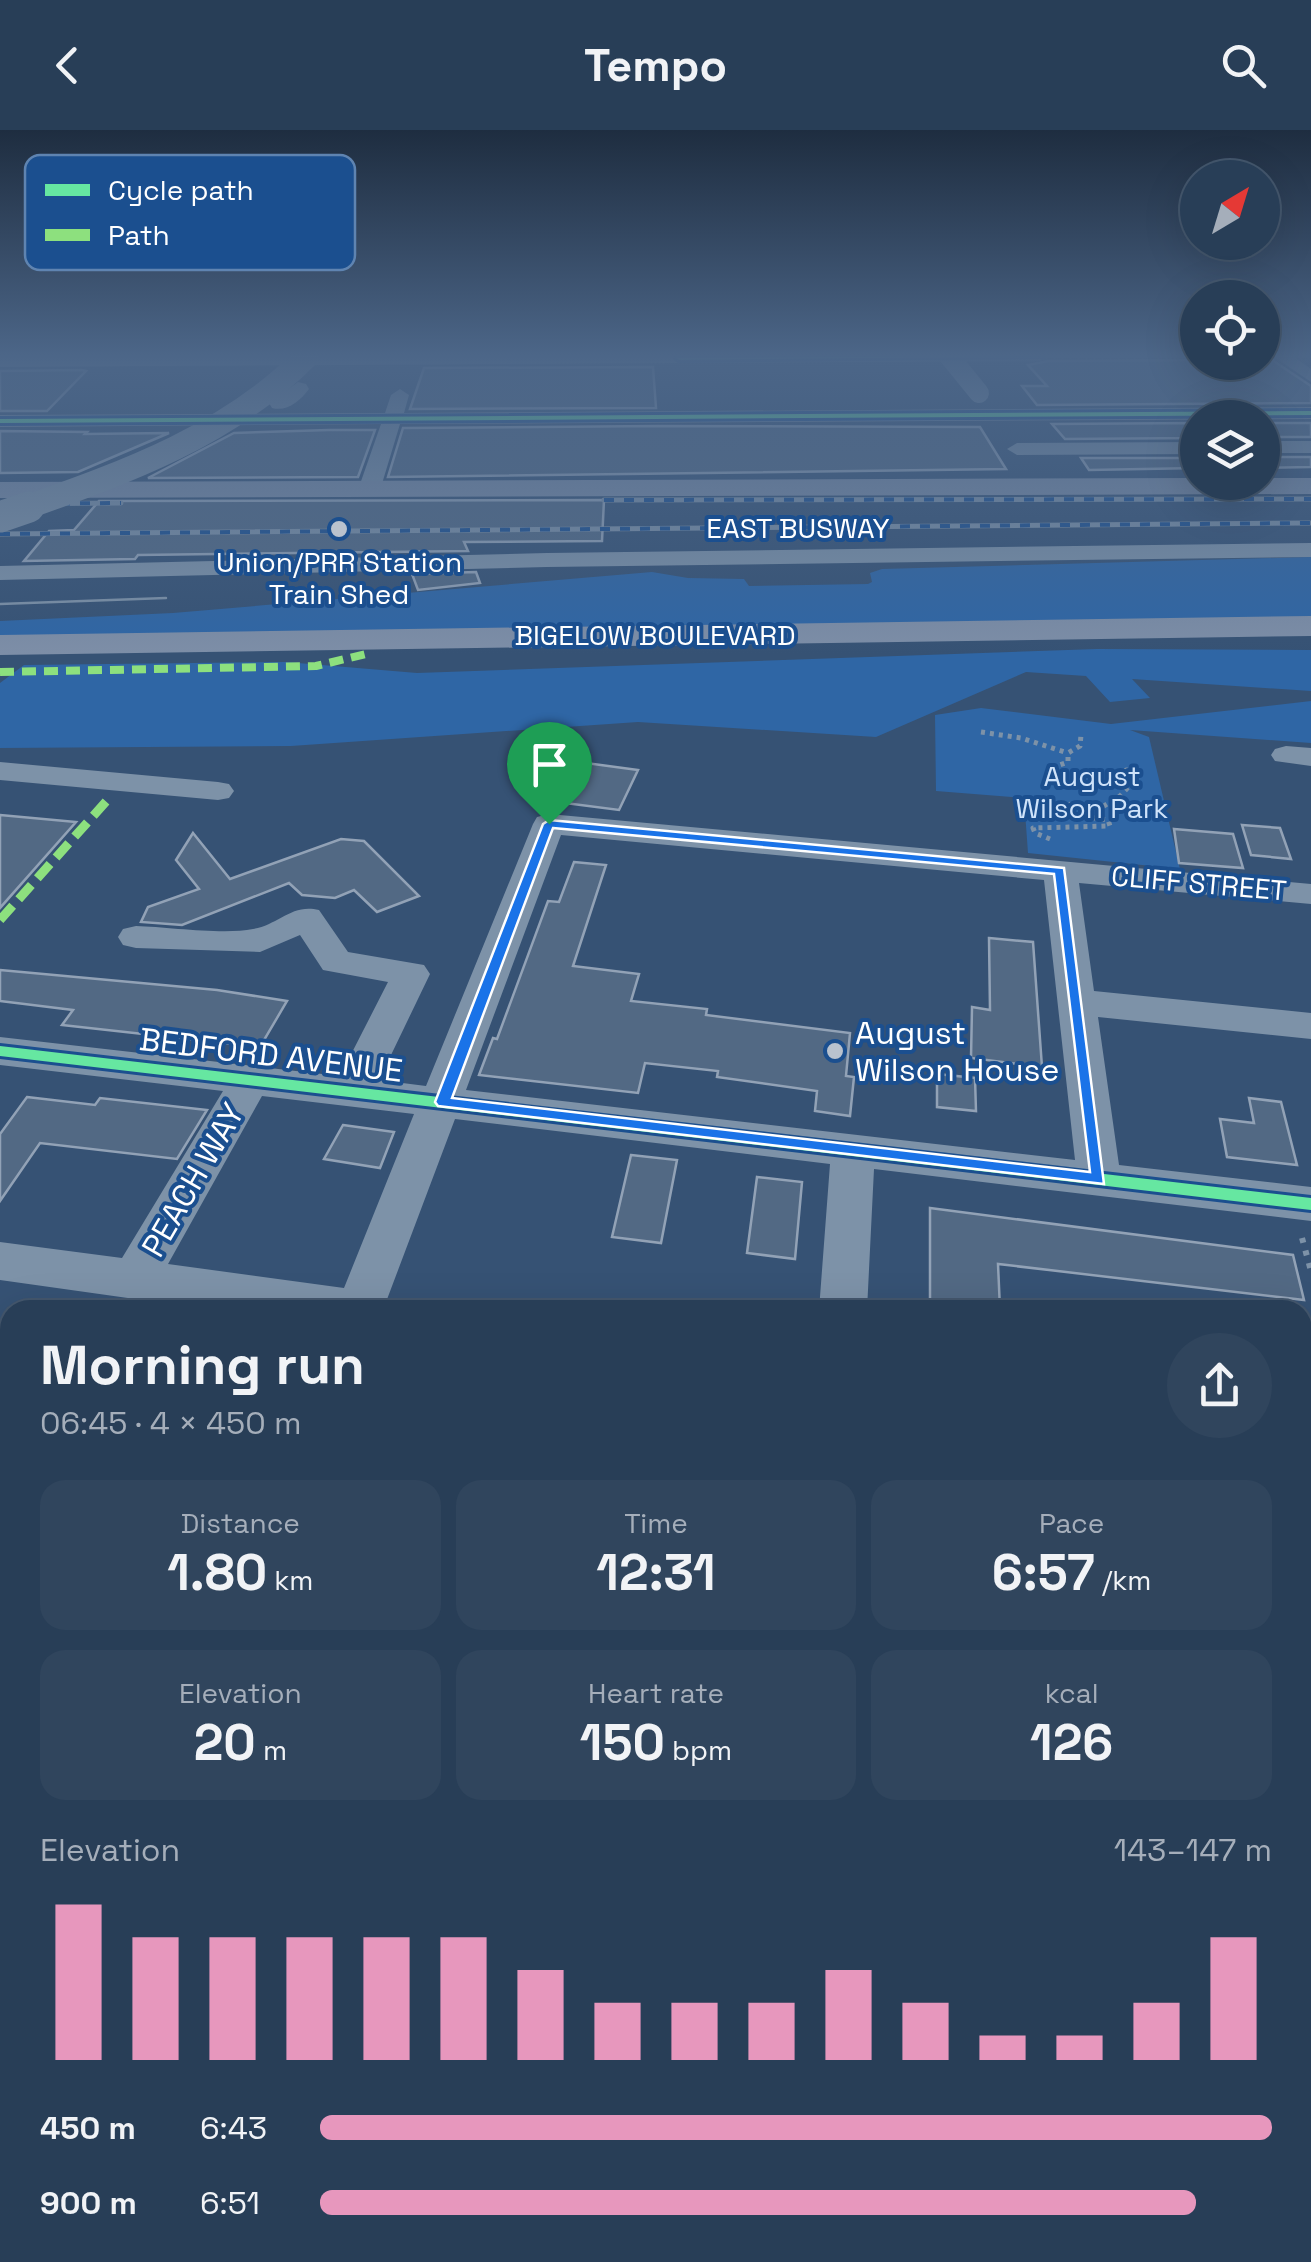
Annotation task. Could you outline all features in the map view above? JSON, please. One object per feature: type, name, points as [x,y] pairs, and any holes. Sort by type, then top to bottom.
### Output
[{"type":"highway","points":[[0,493],[103,455]]},
{"type":"highway","points":[[0,517],[154,455]]},
{"type":"highway","points":[[0,533],[190,455]]},
{"type":"highway","points":[[76,519],[136,494],[208,455]]},
{"type":"highway","points":[[0,480],[41,465]]},
{"type":"main road","points":[[0,493],[370,488],[1311,486]]},
{"type":"main road","name":"BIGELOW BOULEVARD","points":[[0,645],[1311,626]]},
{"type":"main road","name":"BIGELOW BOULEVARD","points":[[0,659],[1311,640]]},
{"type":"street","points":[[370,488],[382,455]]},
{"type":"street","points":[[1021,455],[1041,487]]},
{"type":"street","name":"EAST BUSWAY","points":[[0,573],[286,566],[334,586],[360,590],[397,580],[407,563],[1309,546]]},
{"type":"street","points":[[0,771],[218,791]]},
{"type":"street","name":"CLIFF STREET","points":[[443,1102],[549,824],[1060,855],[1311,894]]},
{"type":"street","points":[[1060,855],[1098,1179]]},
{"type":"street","points":[[136,937],[260,941],[306,918],[336,962],[411,974],[353,1092]]},
{"type":"street","points":[[1076,1002],[1311,1026]]},
{"type":"street","name":"BEDFORD AVENUE","points":[[0,1051],[1098,1179],[1306,1218]]},
{"type":"street","name":"PEACH WAY","points":[[136,1279],[250,1080]]},
{"type":"street","points":[[362,1300],[443,1102]]},
{"type":"street","points":[[844,1300],[853,1150]]},
{"type":"street","points":[[0,1260],[286,1300]]},
{"type":"path","points":[[981,732],[1021,738],[1068,753],[1080,746],[1081,735]]},
{"type":"path","points":[[1060,855],[1033,828],[1038,824],[1102,828],[1110,826],[1108,820],[1056,812],[1043,805],[1098,810],[1112,807],[1136,779],[1127,770],[1110,773],[1096,784],[1060,784],[1050,776],[1054,767],[1068,762],[1068,753]]},
{"type":"path","points":[[1306,1218],[1311,1270]]},
{"type":"green space","points":[[1311,557],[1311,618],[0,637],[0,621],[173,613],[652,572],[688,578],[744,579],[749,586],[868,584],[872,582],[870,573],[882,569]]},
{"type":"green space","points":[[1097,649],[1311,650],[1311,691],[1132,679],[1150,698],[1110,702],[1086,676],[1026,672],[876,737],[638,722],[291,746],[0,748],[0,683],[24,665],[286,662],[417,673]]},
{"type":"green space","name":"August Wilson Park","points":[[1311,701],[1311,743],[1130,730],[1149,737],[1180,869],[1028,853],[1024,798],[936,791],[935,715],[981,708],[1111,724]]},
{"type":"building","points":[[0,455],[117,455],[78,472],[0,473]]},
{"type":"building","points":[[191,455],[366,455],[358,477],[148,478]]},
{"type":"building","points":[[395,455],[998,455],[1006,469],[388,477]]},
{"type":"building","points":[[1280,457],[1311,457],[1311,467],[1280,468]]},
{"type":"building","points":[[1081,458],[1180,458],[1180,468],[1089,470]]},
{"type":"building","name":"Union/PRR Station Train Shed","points":[[604,500],[602,541],[464,542],[468,551],[138,555],[135,559],[24,561],[49,531],[74,530],[99,501]]},
{"type":"building","points":[[476,572],[480,583],[418,590],[412,574]]},
{"type":"building","points":[[586,763],[638,770],[619,810],[565,803]]},
{"type":"building","points":[[0,815],[76,822],[0,908]]},
{"type":"building","points":[[1242,825],[1280,828],[1291,859],[1251,855]]},
{"type":"building","points":[[1174,829],[1233,834],[1243,868],[1179,863]]},
{"type":"building","points":[[193,833],[230,879],[341,839],[364,841],[419,896],[377,912],[354,890],[335,898],[302,895],[289,883],[182,925],[141,922],[148,907],[199,889],[176,860]]},
{"type":"building","points":[[574,862],[606,865],[573,966],[639,974],[631,1001],[707,1009],[706,1015],[850,1033],[846,1076],[854,1077],[850,1116],[815,1111],[817,1091],[717,1077],[718,1071],[645,1063],[638,1093],[479,1075],[493,1038],[497,1039],[548,901],[559,902]]},
{"type":"building","points":[[989,938],[1033,942],[1042,1067],[971,1058],[972,1007],[990,1010]]},
{"type":"building","points":[[0,970],[217,990],[287,1001],[260,1047],[62,1025],[73,1010],[0,1001]]},
{"type":"building","points":[[937,1074],[975,1078],[976,1111],[937,1107]]},
{"type":"building","points":[[27,1097],[95,1105],[100,1098],[207,1110],[177,1159],[40,1143],[0,1201],[0,1134]]},
{"type":"building","points":[[1249,1098],[1281,1102],[1297,1165],[1227,1157],[1220,1119],[1254,1123]]},
{"type":"building","points":[[343,1125],[394,1132],[380,1168],[324,1159]]},
{"type":"building","points":[[631,1155],[677,1160],[661,1243],[612,1237]]},
{"type":"building","points":[[757,1177],[802,1182],[795,1259],[747,1253]]},
{"type":"building","points":[[930,1208],[1293,1255],[1304,1300],[998,1264],[1000,1300],[930,1300]]},
{"type":"tram line","points":[[0,604],[166,598]]},
{"type":"railway","points":[[604,500],[1311,499]]},
{"type":"railway","points":[[0,504],[121,503]]},
{"type":"railway","points":[[0,534],[1311,523]]},
{"type":"marked path","points":[[0,672],[316,666],[366,654]]},
{"type":"marked path","points":[[0,920],[111,796]]},
{"type":"cycle path","points":[[0,1051],[1311,1204]]},
{"type":"place","name":"Union/PRR Station Train Shed","points":[[339,529]]},
{"type":"place","name":"August Wilson House","points":[[835,1051]]},
{"type":"route","points":[[549,824],[1060,870],[1098,1179],[443,1102],[549,824]]}]
